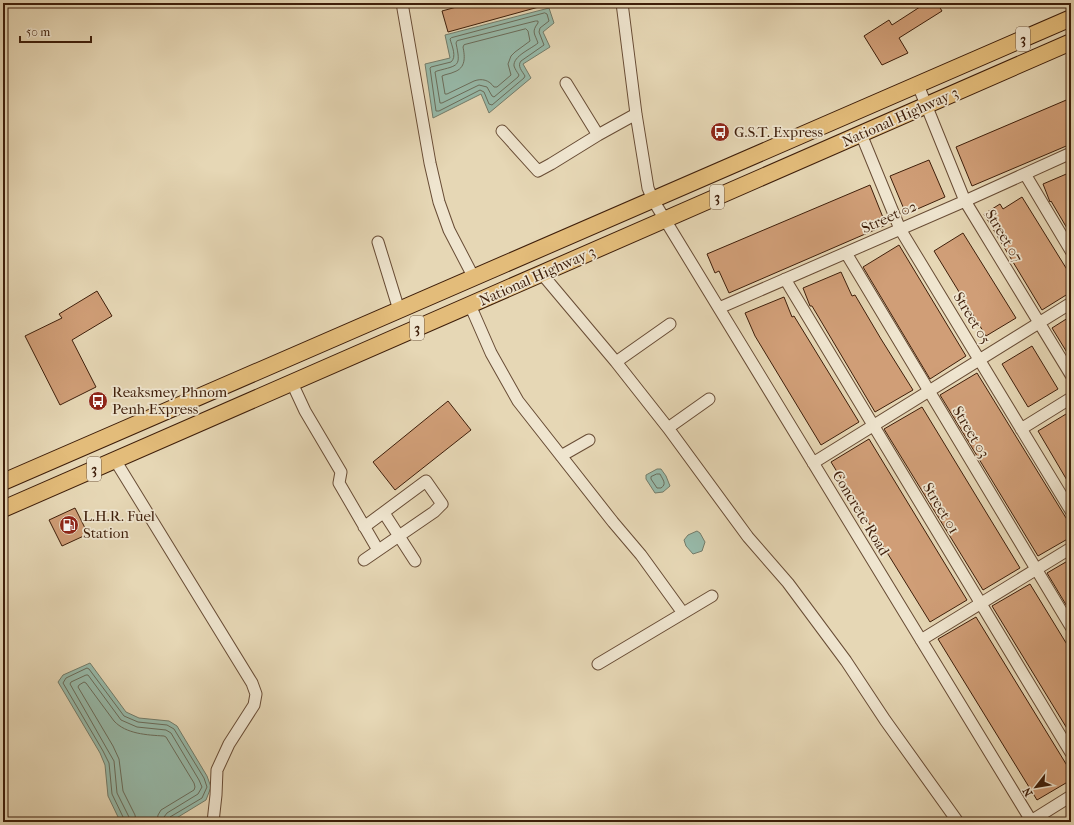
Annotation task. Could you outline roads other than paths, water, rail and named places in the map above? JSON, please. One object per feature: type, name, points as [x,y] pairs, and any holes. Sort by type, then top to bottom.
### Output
[{"type":"highway","name":"National Highway 3","points":[[3,482],[1071,18]]},
{"type":"highway","name":"National Highway 3","points":[[3,509],[1071,42]]},
{"type":"street","points":[[402,3],[430,163],[439,202],[449,230],[474,278]]},
{"type":"street","name":"Concrete Road","points":[[622,3],[636,114],[648,188],[653,200],[1031,821]]},
{"type":"street","points":[[566,83],[598,135]]},
{"type":"street","name":"Street 07","points":[[918,85],[965,201],[1071,375]]},
{"type":"street","points":[[502,131],[538,170],[551,164],[636,114]]},
{"type":"street","name":"Street 05","points":[[861,134],[900,229],[1071,510]]},
{"type":"street","name":"Street 02","points":[[719,308],[965,201],[1071,153]]},
{"type":"street","points":[[1024,174],[1071,251]]},
{"type":"street","points":[[378,242],[399,310]]},
{"type":"street","name":"Street 03","points":[[846,253],[1071,627]]},
{"type":"street","points":[[542,274],[616,362],[668,428],[748,537],[788,583],[846,660],[885,720],[958,822]]},
{"type":"street","name":"Street 01","points":[[785,279],[1071,753]]},
{"type":"street","points":[[813,463],[1071,303]]},
{"type":"street","points":[[470,305],[491,353],[518,401],[613,522],[641,555],[683,613]]},
{"type":"street","points":[[616,362],[670,324]]},
{"type":"street","points":[[292,383],[305,411],[342,472],[339,483],[378,550]]},
{"type":"street","points":[[1021,429],[1071,398]]},
{"type":"street","points":[[668,428],[709,399]]},
{"type":"street","points":[[561,456],[589,440]]},
{"type":"street","points":[[115,460],[252,684],[256,694],[254,705],[230,744],[217,770],[213,822]]},
{"type":"street","points":[[364,527],[426,481],[442,504],[434,512],[364,560]]},
{"type":"street","points":[[384,513],[415,561]]},
{"type":"street","points":[[921,640],[1071,548]]},
{"type":"street","points":[[598,664],[712,596]]},
{"type":"street","points":[[1031,821],[1071,796]]},
{"type":"water","points":[[549,8],[554,23],[543,32],[550,47],[523,64],[531,78],[489,113],[481,94],[433,118],[425,64],[450,58],[445,35]]},
{"type":"water","points":[[657,469],[661,469],[670,486],[663,492],[655,493],[646,479],[646,475]]},
{"type":"water","points":[[697,531],[700,533],[705,542],[702,551],[693,554],[686,546],[684,540],[688,535]]},
{"type":"water","points":[[90,663],[126,712],[139,718],[169,721],[177,726],[207,776],[211,787],[206,800],[170,822],[122,822],[119,819],[108,796],[105,765],[100,753],[58,682],[63,675]]},
{"type":"place","name":"G.S.T. Express","points":[[720,132]]},
{"type":"place","name":"Reaksmey Phnom Penh Express","points":[[98,401]]},
{"type":"place","name":"L.H.R. Fuel Station","points":[[69,525]]}]
